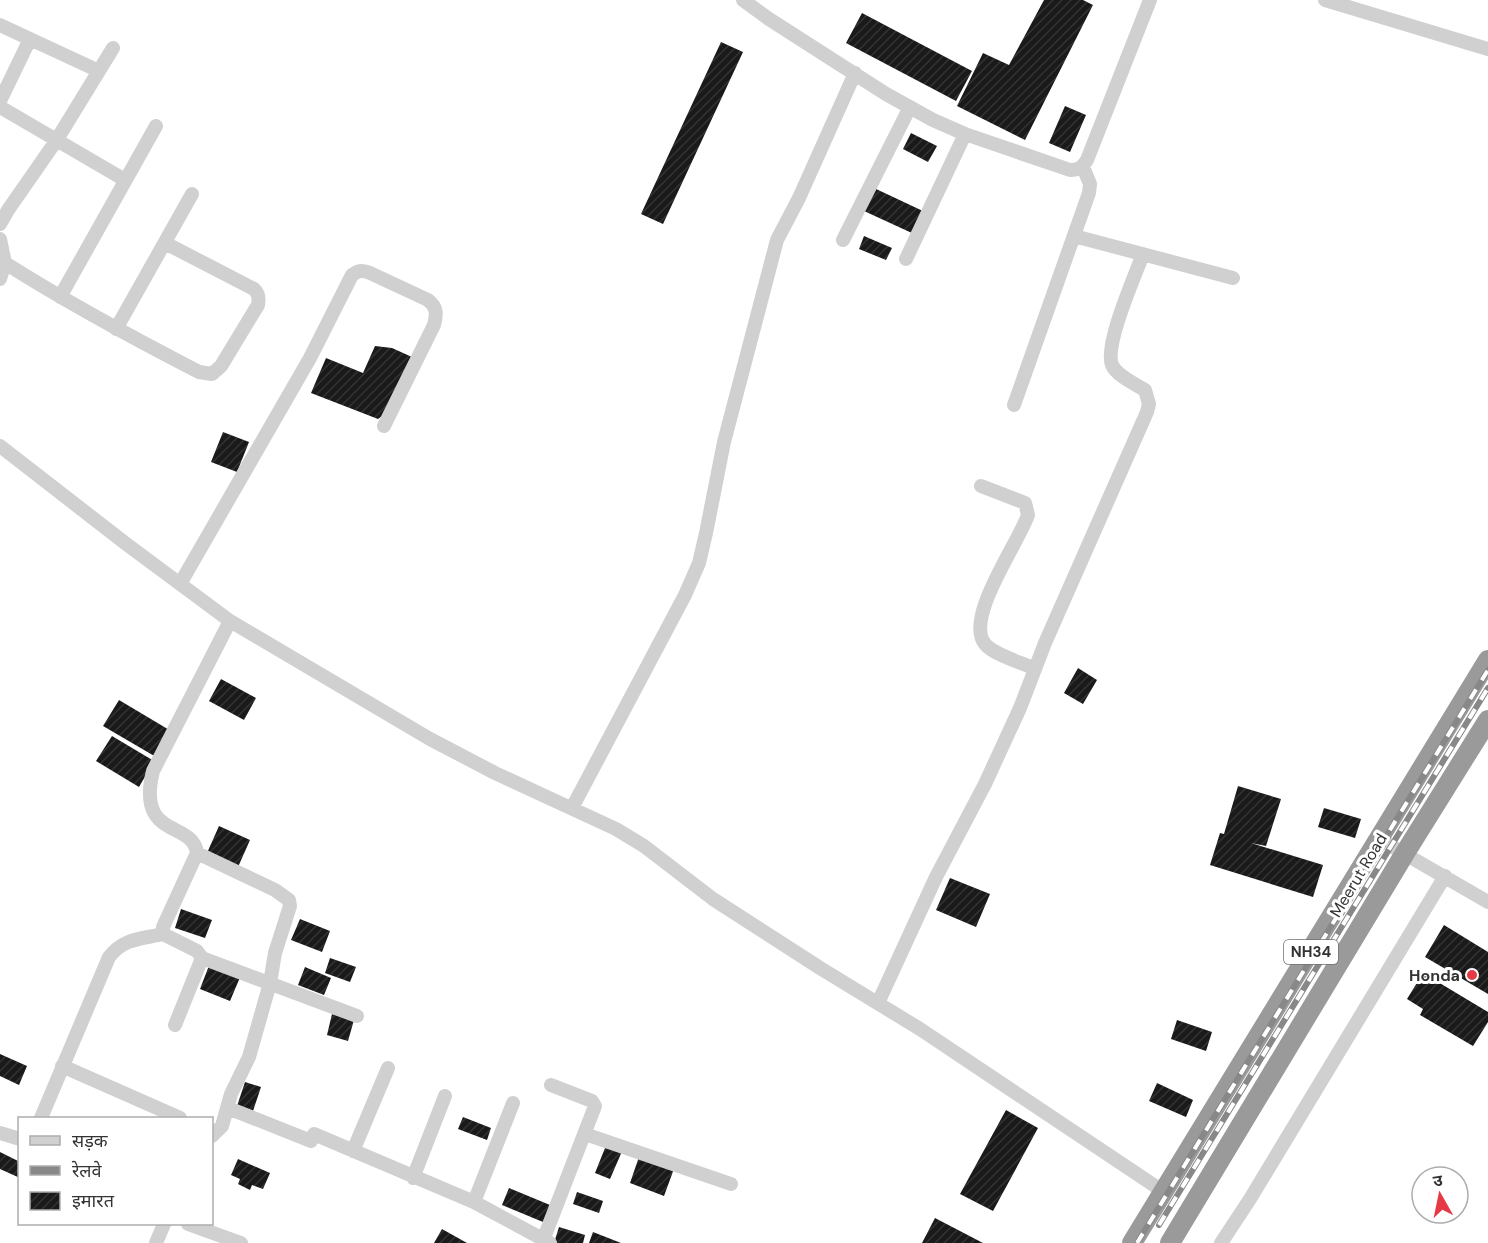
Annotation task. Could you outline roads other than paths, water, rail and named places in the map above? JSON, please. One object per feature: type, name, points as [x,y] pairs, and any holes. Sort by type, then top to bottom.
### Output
[{"type":"highway","name":"Meerut Road","points":[[1132,1243],[1488,660]]},
{"type":"highway","name":"Meerut Road","points":[[1170,1243],[1405,853],[1488,720]]},
{"type":"street","points":[[743,0],[769,19],[910,107],[965,134],[1070,170],[1083,167],[1150,0]]},
{"type":"street","points":[[1325,0],[1488,49]]},
{"type":"street","points":[[0,25],[99,71]]},
{"type":"street","points":[[0,101],[30,39]]},
{"type":"street","points":[[0,224],[56,141],[113,48]]},
{"type":"street","points":[[572,808],[685,596],[699,563],[724,442],[777,240],[799,198],[855,73]]},
{"type":"street","points":[[0,107],[125,180]]},
{"type":"street","points":[[843,240],[910,107]]},
{"type":"street","points":[[60,297],[156,126]]},
{"type":"street","points":[[906,259],[965,134]]},
{"type":"street","points":[[1014,405],[1089,193],[1090,184],[1083,167]]},
{"type":"street","points":[[116,329],[192,194]]},
{"type":"street","points":[[1074,236],[1233,278]]},
{"type":"street","points":[[0,239],[5,263],[0,279]]},
{"type":"street","points":[[5,263],[116,329],[199,372],[212,374],[221,366],[258,305],[259,298],[254,289],[165,243]]},
{"type":"street","points":[[878,1003],[936,877],[990,773],[1020,708],[1147,412],[1148,396],[1145,390],[1116,370],[1112,364],[1110,348],[1143,254]]},
{"type":"street","points":[[180,584],[310,358],[352,275],[363,270],[429,300],[436,311],[434,325],[384,426]]},
{"type":"street","points":[[0,446],[230,621],[430,739],[495,773],[616,829],[644,846],[713,898],[1053,1116],[1164,1192]]},
{"type":"street","points":[[981,486],[1024,503],[1028,509],[1028,515],[981,614],[981,635],[985,644],[993,651],[1035,669]]},
{"type":"street","points":[[163,934],[163,927],[197,853],[194,842],[161,821],[153,812],[149,801],[149,788],[153,771],[230,621]]},
{"type":"street","points":[[1379,839],[1488,902]]},
{"type":"street","points":[[197,853],[257,881],[289,900],[290,906],[275,953],[270,982],[249,1057],[231,1094],[222,1126],[213,1134]]},
{"type":"street","points":[[1221,1243],[1250,1199],[1445,876]]},
{"type":"street","points":[[42,1117],[109,957],[117,947],[126,942],[163,934],[197,951],[202,958],[357,1016]]},
{"type":"street","points":[[175,1025],[202,958]]},
{"type":"street","points":[[62,1066],[176,1117]]},
{"type":"street","points":[[353,1151],[388,1068]]},
{"type":"street","points":[[228,1108],[353,1151],[474,1202],[545,1242],[595,1109],[592,1101],[551,1085]]},
{"type":"street","points":[[413,1178],[445,1096]]},
{"type":"street","points":[[474,1202],[513,1103]]},
{"type":"street","points":[[0,1133],[18,1138]]},
{"type":"street","points":[[585,1134],[731,1184]]},
{"type":"street","points":[[156,1243],[164,1225]]},
{"type":"street","points":[[191,1225],[241,1243]]},
{"type":"railway","points":[[1137,1243],[1488,670]]},
{"type":"railway","points":[[1159,1225],[1488,688]]},
{"type":"place","name":"Honda","points":[[1472,975]]}]
